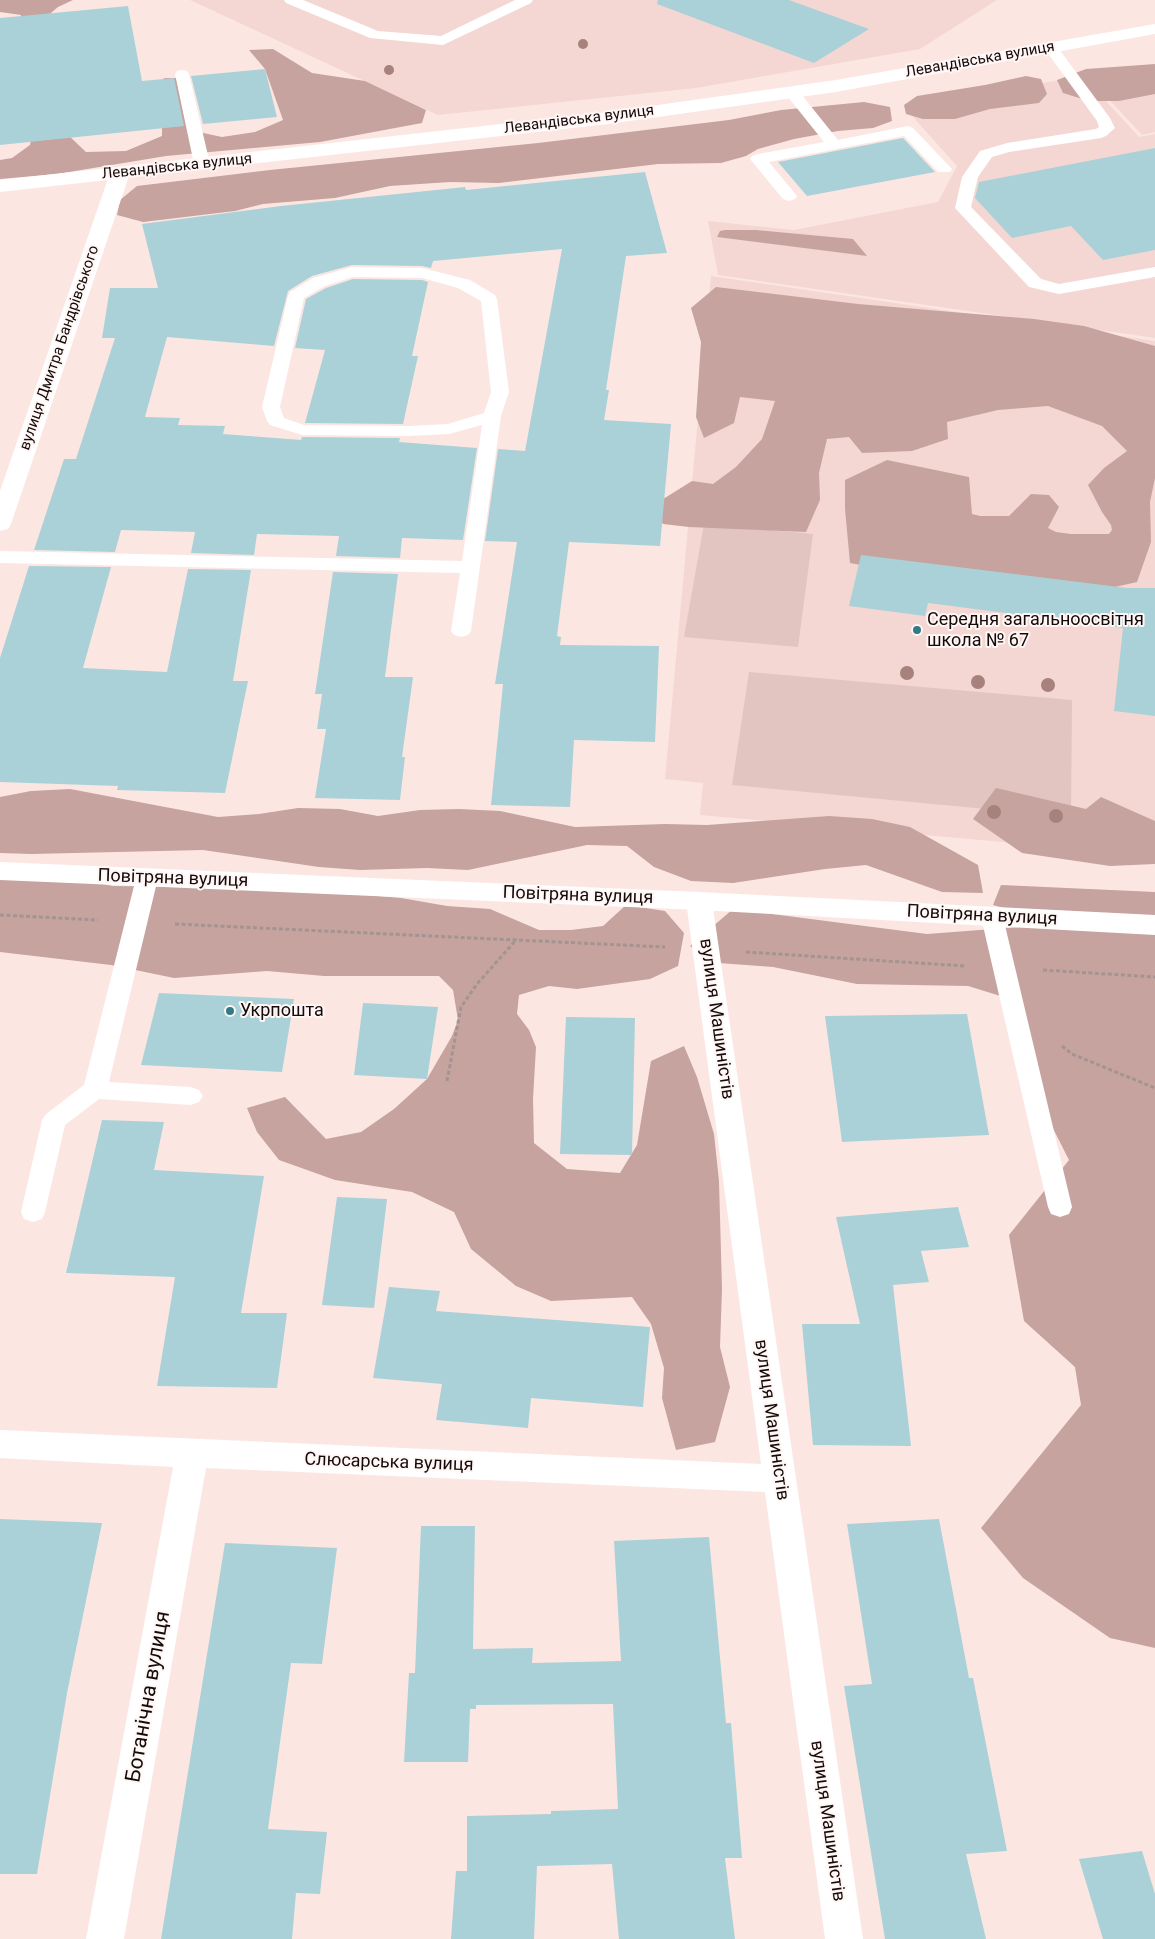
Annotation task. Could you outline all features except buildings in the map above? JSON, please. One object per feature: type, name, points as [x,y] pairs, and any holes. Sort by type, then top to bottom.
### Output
[{"type":"street","name":"Левандівська вулиця","points":[[0,186],[608,118],[836,86],[1155,29]]},
{"type":"street","name":"вулиця Дмитра Бандрівського","points":[[0,524],[120,173]]},
{"type":"street","name":"Повітряна вулиця","points":[[0,871],[700,901],[1155,925]]},
{"type":"street","name":"вулиця Машиністів","points":[[700,901],[844,1939]]},
{"type":"street","name":"Слюсарська вулиця","points":[[0,1444],[779,1479]]},
{"type":"street","name":"Ботанічна вулиця","points":[[105,1939],[192,1454]]},
{"type":"lane","points":[[292,0],[375,35],[443,41],[526,0]]},
{"type":"lane","points":[[1050,48],[1105,121],[1107,128],[1101,132],[1007,148],[986,154],[970,177],[963,208],[1035,283],[1059,290],[1155,272]]},
{"type":"lane","points":[[182,74],[202,164]]},
{"type":"lane","points":[[792,92],[834,145]]},
{"type":"lane","points":[[789,196],[758,159],[908,131],[944,169]]},
{"type":"lane","points":[[461,631],[492,416],[500,392],[489,299],[464,284],[422,273],[352,272],[319,282],[296,296],[271,407],[276,420],[302,430],[409,431],[449,429],[492,416]]},
{"type":"lane","points":[[0,557],[470,567]]},
{"type":"lane","points":[[95,1090],[147,878]]},
{"type":"lane","points":[[992,917],[1060,1207]]},
{"type":"lane","points":[[33,1212],[54,1120],[95,1090],[191,1096]]},
{"type":"path","points":[[0,915],[706,949],[1155,977]]},
{"type":"path","points":[[447,1081],[461,1007],[477,984],[516,940]]},
{"type":"path","points":[[1014,1010],[1072,1054],[1155,1088]]},
{"type":"shaded area","points":[[0,0],[73,0],[58,7],[39,23],[66,133],[86,152],[126,151],[162,136],[162,119],[155,98],[164,78],[183,78],[194,131],[222,137],[255,132],[283,120],[265,69],[249,50],[273,49],[312,73],[365,81],[426,110],[422,123],[320,142],[166,156],[57,174],[0,179],[0,160],[12,158],[30,145],[33,130],[21,15],[0,12]]},
{"type":"shaded area","points":[[190,0],[997,0],[920,49],[696,88],[438,115]]},
{"type":"shaded area","points":[[1155,64],[1155,94],[1119,101],[1089,101],[1063,93],[1057,80],[1086,69]]},
{"type":"shaded area","points":[[1155,66],[1155,132],[1142,135],[1090,79]]},
{"type":"shaded area","points":[[1026,76],[1041,79],[1047,94],[1039,103],[990,109],[955,119],[923,119],[906,114],[904,105],[917,96]]},
{"type":"shaded area","points":[[1083,76],[1139,137],[1155,134],[1155,338],[718,275],[708,221],[794,230],[938,202],[957,166],[904,107]]},
{"type":"shaded area","points":[[864,102],[890,107],[892,121],[873,128],[838,131],[794,139],[758,149],[746,156],[721,163],[658,164],[499,183],[450,182],[390,186],[335,198],[263,204],[235,211],[143,222],[117,215],[120,200],[137,186],[270,170],[538,143],[729,120],[781,110]]},
{"type":"shaded area","points":[[756,230],[853,239],[867,256],[717,237],[720,231]]},
{"type":"shaded area","name":"Середня загальноосвітня школа № 67","points":[[711,276],[1155,341],[1155,853],[1115,852],[700,815],[703,783],[665,779]]},
{"type":"shaded area","points":[[716,287],[858,304],[1034,319],[1084,326],[1155,346],[1155,478],[1150,502],[1151,542],[1137,582],[1106,589],[955,582],[850,563],[845,509],[845,480],[887,460],[969,477],[972,514],[980,516],[1009,516],[1031,494],[1049,495],[1059,507],[1048,528],[1056,532],[1071,534],[1109,534],[1112,530],[1111,525],[1088,485],[1104,468],[1127,451],[1102,426],[1048,406],[998,410],[947,422],[948,439],[912,451],[862,453],[849,437],[827,439],[819,473],[820,500],[806,532],[689,527],[663,524],[652,506],[692,481],[713,484],[736,467],[762,439],[775,401],[740,397],[734,423],[704,438],[696,417],[701,342],[691,308]]},
{"type":"shaded area","points":[[704,524],[813,534],[798,647],[684,637]]},
{"type":"shaded area","points":[[749,672],[1072,700],[1071,817],[732,785]]},
{"type":"shaded area","points":[[996,788],[1086,809],[1101,797],[1155,821],[1155,864],[1110,866],[1022,853],[973,819]]},
{"type":"shaded area","points":[[70,789],[218,817],[259,814],[298,808],[340,809],[378,816],[420,810],[500,811],[575,827],[665,824],[707,825],[829,816],[872,819],[910,827],[978,865],[983,893],[942,892],[866,865],[825,869],[733,883],[691,881],[654,867],[627,846],[587,845],[468,870],[427,868],[360,870],[319,867],[203,850],[0,853],[0,797],[31,791]]},
{"type":"shaded area","points":[[0,876],[59,876],[113,886],[288,888],[401,898],[447,906],[490,909],[539,930],[571,930],[603,926],[626,905],[665,911],[684,933],[678,966],[650,979],[577,989],[549,986],[519,995],[517,1014],[529,1030],[536,1047],[533,1099],[534,1143],[567,1169],[620,1173],[637,1145],[651,1061],[684,1046],[697,1077],[714,1134],[719,1181],[722,1289],[720,1347],[730,1387],[715,1442],[676,1450],[662,1398],[664,1368],[651,1324],[632,1297],[551,1301],[516,1286],[471,1249],[454,1212],[412,1192],[335,1180],[279,1160],[257,1132],[247,1108],[285,1097],[326,1139],[361,1132],[394,1109],[427,1079],[452,1036],[458,1020],[453,990],[439,976],[324,976],[267,971],[174,978],[111,965],[0,952]]},
{"type":"shaded area","points":[[1001,885],[1155,892],[1155,925],[1033,916],[993,905]]},
{"type":"shaded area","points":[[733,909],[927,934],[1060,924],[1155,931],[1155,1648],[1110,1638],[1023,1578],[981,1528],[1081,1405],[1075,1367],[1024,1321],[1009,1235],[1069,1160],[1031,1085],[1020,1002],[968,986],[857,984],[773,967],[719,963],[690,946]]},
{"type":"place","name":"Середня загальноосвітня школа № 67","points":[[917,630]]},
{"type":"place","name":"Укрпошта","points":[[230,1011]]}]
